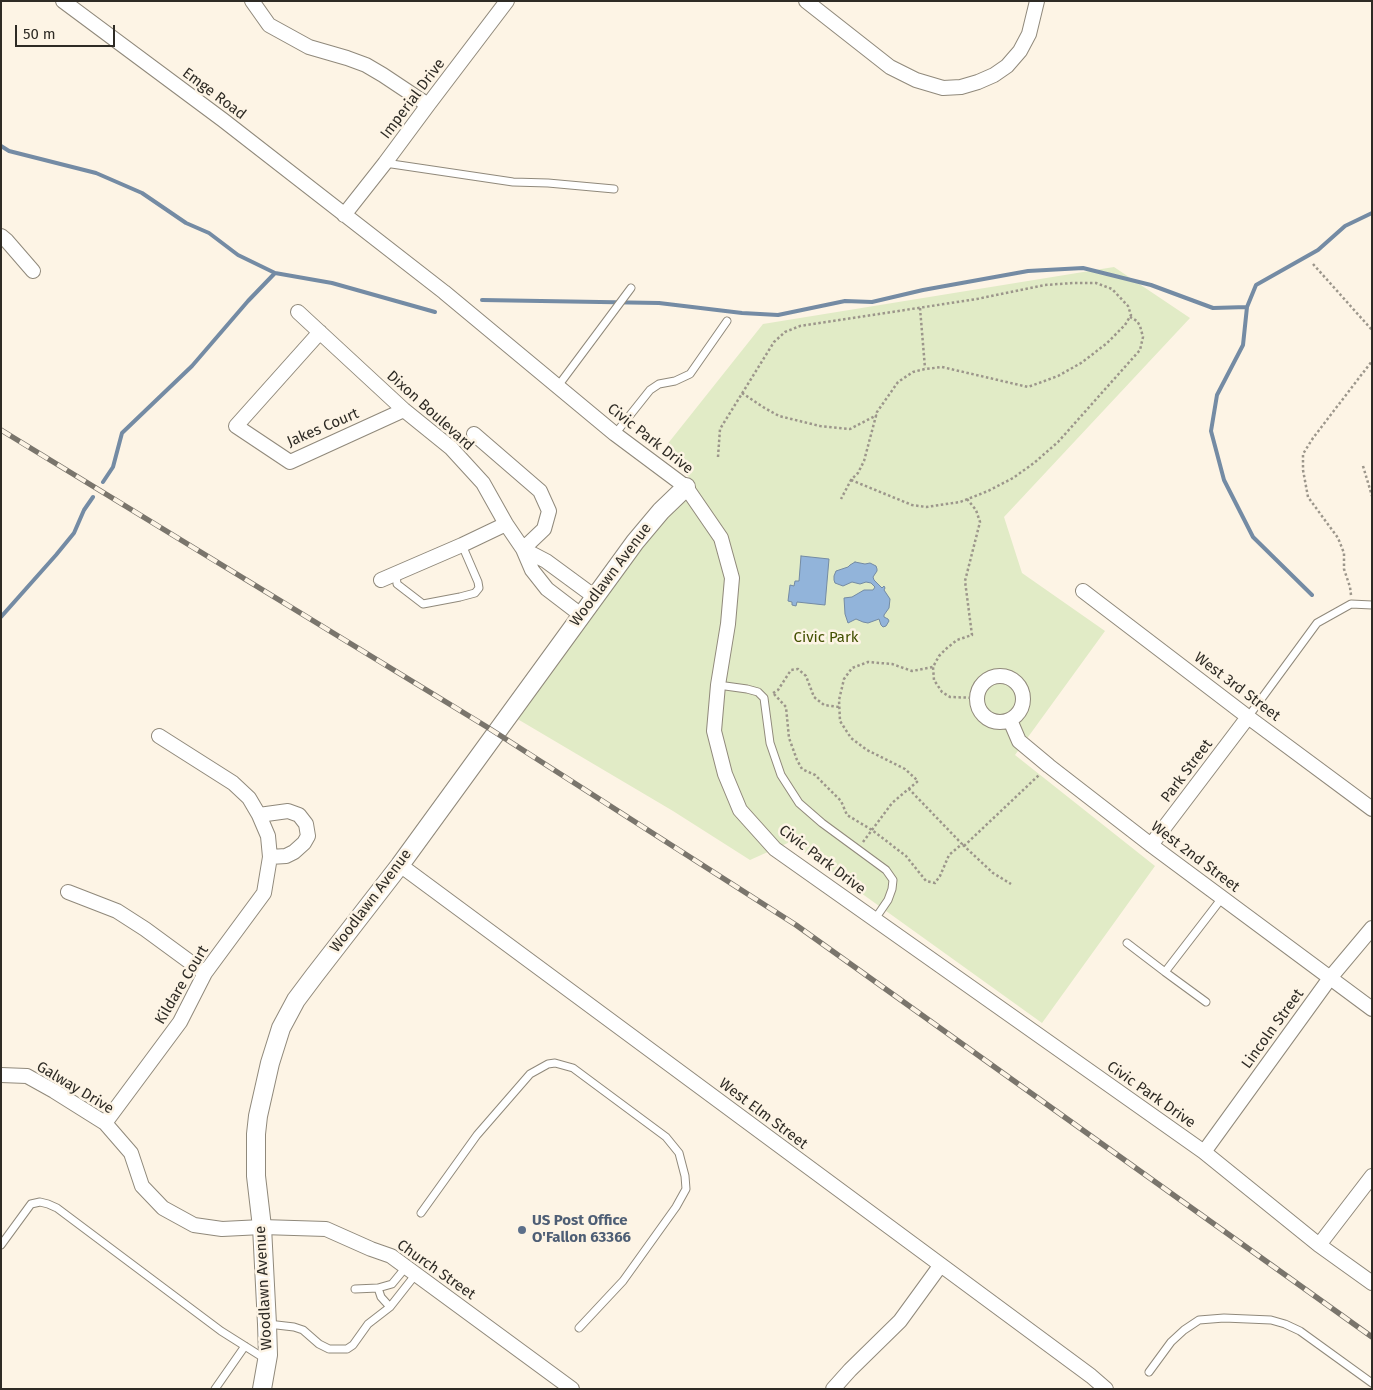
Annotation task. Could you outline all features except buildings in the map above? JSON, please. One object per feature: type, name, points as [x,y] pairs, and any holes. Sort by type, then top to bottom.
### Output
[{"type":"street","name":"Emge Road","points":[[63,1],[224,120],[344,214]]},
{"type":"street","points":[[252,1],[269,25],[309,47],[366,65],[428,105]]},
{"type":"street","name":"Imperial Drive","points":[[344,214],[385,164],[508,1]]},
{"type":"street","points":[[806,1],[890,66],[916,80],[943,88],[961,87],[978,82],[994,75],[1007,66],[1020,51],[1029,34],[1037,1]]},
{"type":"street","name":"Civic Park Drive","points":[[344,214],[444,292],[615,434],[686,487],[721,538],[732,578],[714,731],[725,774],[740,810],[775,849],[1204,1152],[1319,1246],[1372,1283]]},
{"type":"street","points":[[1,236],[33,271]]},
{"type":"street","name":"Dixon Boulevard","points":[[298,312],[404,410],[451,448],[483,483],[506,524],[523,549],[532,570],[546,589],[581,615]]},
{"type":"street","name":"Jakes Court","points":[[320,332],[236,426],[290,462],[404,410]]},
{"type":"street","points":[[474,434],[540,491],[549,511],[544,529],[523,549]]},
{"type":"street","name":"Woodlawn Avenue","points":[[262,1389],[267,1360],[267,1324],[262,1227],[256,1176],[256,1134],[258,1116],[270,1063],[281,1028],[300,994],[400,865],[635,542],[661,511],[686,487]]},
{"type":"street","points":[[381,580],[506,524]]},
{"type":"street","name":"Dixon Boulevard","points":[[523,549],[546,562],[595,597]]},
{"type":"street","name":"West 3rd Street","points":[[1083,590],[1248,717],[1372,809]]},
{"type":"street","points":[[998,676],[1006,677],[1017,684],[1021,690],[1023,704],[1010,720],[1003,722],[995,721],[988,718],[982,712],[978,705],[978,698],[980,690],[990,679],[998,676]]},
{"type":"street","name":"Park Street","points":[[1151,845],[1248,717]]},
{"type":"street","name":"West 2nd Street","points":[[1010,720],[1019,741],[1049,766],[1151,845],[1372,1009]]},
{"type":"street","name":"Kildare Court","points":[[105,1123],[180,1022],[205,973],[264,893],[270,857],[268,836],[249,798],[233,783],[159,736]]},
{"type":"street","points":[[259,815],[288,811],[299,815],[306,824],[308,836],[294,852],[286,856],[270,857]]},
{"type":"street","name":"West Elm Street","points":[[400,865],[1106,1389]]},
{"type":"street","points":[[68,892],[117,911],[205,973]]},
{"type":"street","name":"Lincoln Street","points":[[1204,1152],[1330,978],[1372,928]]},
{"type":"street","name":"Galway Drive","points":[[1,1075],[27,1076],[105,1123],[131,1153],[142,1186],[163,1208],[194,1225],[222,1229],[262,1227]]},
{"type":"street","points":[[1319,1246],[1372,1176]]},
{"type":"street","name":"Church Street","points":[[262,1227],[326,1229],[391,1256],[572,1389]]},
{"type":"street","points":[[833,1389],[900,1321],[940,1266]]},
{"type":"lane","points":[[385,164],[513,182],[614,188]]},
{"type":"lane","points":[[558,386],[631,288]]},
{"type":"lane","points":[[615,434],[650,390],[660,384],[675,381],[690,374],[727,321]]},
{"type":"lane","points":[[396,574],[397,584],[423,604],[475,592],[479,588],[478,582],[462,545]]},
{"type":"lane","points":[[1248,717],[1318,623],[1351,604],[1372,605]]},
{"type":"lane","points":[[718,685],[758,692],[764,698],[770,743],[782,775],[799,803],[822,823],[886,870],[893,880],[888,900],[875,919]]},
{"type":"lane","points":[[1165,972],[1222,898]]},
{"type":"lane","points":[[1127,943],[1206,1002]]},
{"type":"lane","points":[[421,1212],[477,1135],[530,1074],[548,1064],[555,1063],[573,1068],[666,1138],[679,1153],[686,1188],[676,1207],[623,1281],[579,1328]]},
{"type":"lane","points":[[1,1244],[31,1204],[40,1202],[48,1204],[57,1208],[221,1330],[267,1360]]},
{"type":"lane","points":[[355,1289],[378,1288],[394,1283],[411,1270]]},
{"type":"lane","points":[[267,1324],[294,1326],[303,1330],[319,1344],[328,1348],[347,1349],[353,1345],[368,1324],[390,1307],[411,1270]]},
{"type":"lane","points":[[378,1288],[381,1297],[390,1307]]},
{"type":"lane","points":[[1149,1372],[1171,1342],[1198,1320],[1224,1318],[1270,1320],[1300,1331],[1372,1383]]},
{"type":"lane","points":[[215,1389],[245,1346]]},
{"type":"path","points":[[1313,264],[1372,330]]},
{"type":"path","points":[[718,457],[720,429],[742,393],[774,342],[784,332],[800,326],[977,299],[1045,285],[1073,283],[1096,283],[1112,289],[1128,306],[1131,314],[1125,325],[1106,344],[1082,363],[1058,376],[1028,387],[942,367],[913,372],[898,382],[877,412],[864,461],[858,474],[851,480],[840,499]]},
{"type":"path","points":[[920,308],[925,369]]},
{"type":"path","points":[[851,480],[912,506],[926,507],[960,502],[1014,478],[1058,442],[1140,350],[1143,337],[1140,326],[1130,316]]},
{"type":"path","points":[[1351,604],[1350,587],[1344,569],[1344,553],[1338,538],[1308,497],[1302,470],[1303,454],[1313,438],[1372,361]]},
{"type":"path","points":[[742,393],[779,416],[820,426],[850,429],[877,415]]},
{"type":"path","points":[[1363,466],[1372,496]]},
{"type":"path","points":[[967,499],[976,510],[980,522],[965,581],[972,635],[957,640],[947,648],[939,656],[933,668],[934,680],[942,692],[950,697],[978,698]]},
{"type":"path","points":[[858,849],[892,803],[918,781],[905,770],[867,750],[851,738],[840,721],[839,700],[844,679],[852,668],[868,662],[892,664],[912,671],[933,668]]},
{"type":"path","points":[[839,707],[824,705],[814,697],[806,676],[798,669],[791,670],[778,690],[773,693],[786,707],[789,738],[802,769],[815,775],[841,801],[847,815],[872,830],[906,856],[926,881],[935,882],[940,876],[949,855],[963,845],[1049,766]]},
{"type":"path","points":[[909,789],[993,873],[1011,884]]},
{"type":"green space","name":"Civic Park","points":[[1114,267],[1190,318],[1004,517],[1022,573],[1105,631],[1015,755],[1155,866],[1042,1023],[790,842],[750,860],[673,811],[509,714],[661,511],[693,481],[662,451],[763,324]]},
{"type":"water","points":[[801,556],[829,559],[825,605],[797,602],[796,606],[788,601],[790,585],[794,586],[795,581],[799,581]]},
{"type":"water","points":[[855,562],[870,563],[876,566],[877,571],[873,577],[874,580],[882,588],[884,586],[884,590],[890,599],[889,608],[884,615],[889,621],[886,626],[883,627],[881,625],[879,619],[868,623],[856,619],[848,623],[845,614],[844,598],[852,597],[864,590],[873,590],[875,587],[871,583],[866,582],[860,584],[852,582],[843,586],[835,583],[834,576],[836,571],[848,567]]},
{"type":"waterway","points":[[1,146],[9,151],[96,173],[142,193],[186,223],[209,233],[238,255],[275,273],[332,283],[435,312]]},
{"type":"waterway","points":[[1312,595],[1253,537],[1224,480],[1211,431],[1217,395],[1243,345],[1247,307],[1256,285],[1318,250],[1345,226],[1372,213]]},
{"type":"waterway","points":[[482,300],[659,303],[742,313],[778,315],[845,301],[872,302],[923,290],[1028,271],[1083,268],[1151,285],[1213,308],[1247,307]]},
{"type":"waterway","points":[[103,482],[113,467],[122,433],[192,366],[248,301],[275,273]]},
{"type":"waterway","points":[[1,617],[74,533],[84,510],[93,497]]},
{"type":"railway","points":[[1,430],[487,727],[796,925],[1372,1337]]},
{"type":"place","name":"US Post Office O'Fallon 63366","points":[[522,1230]]}]
